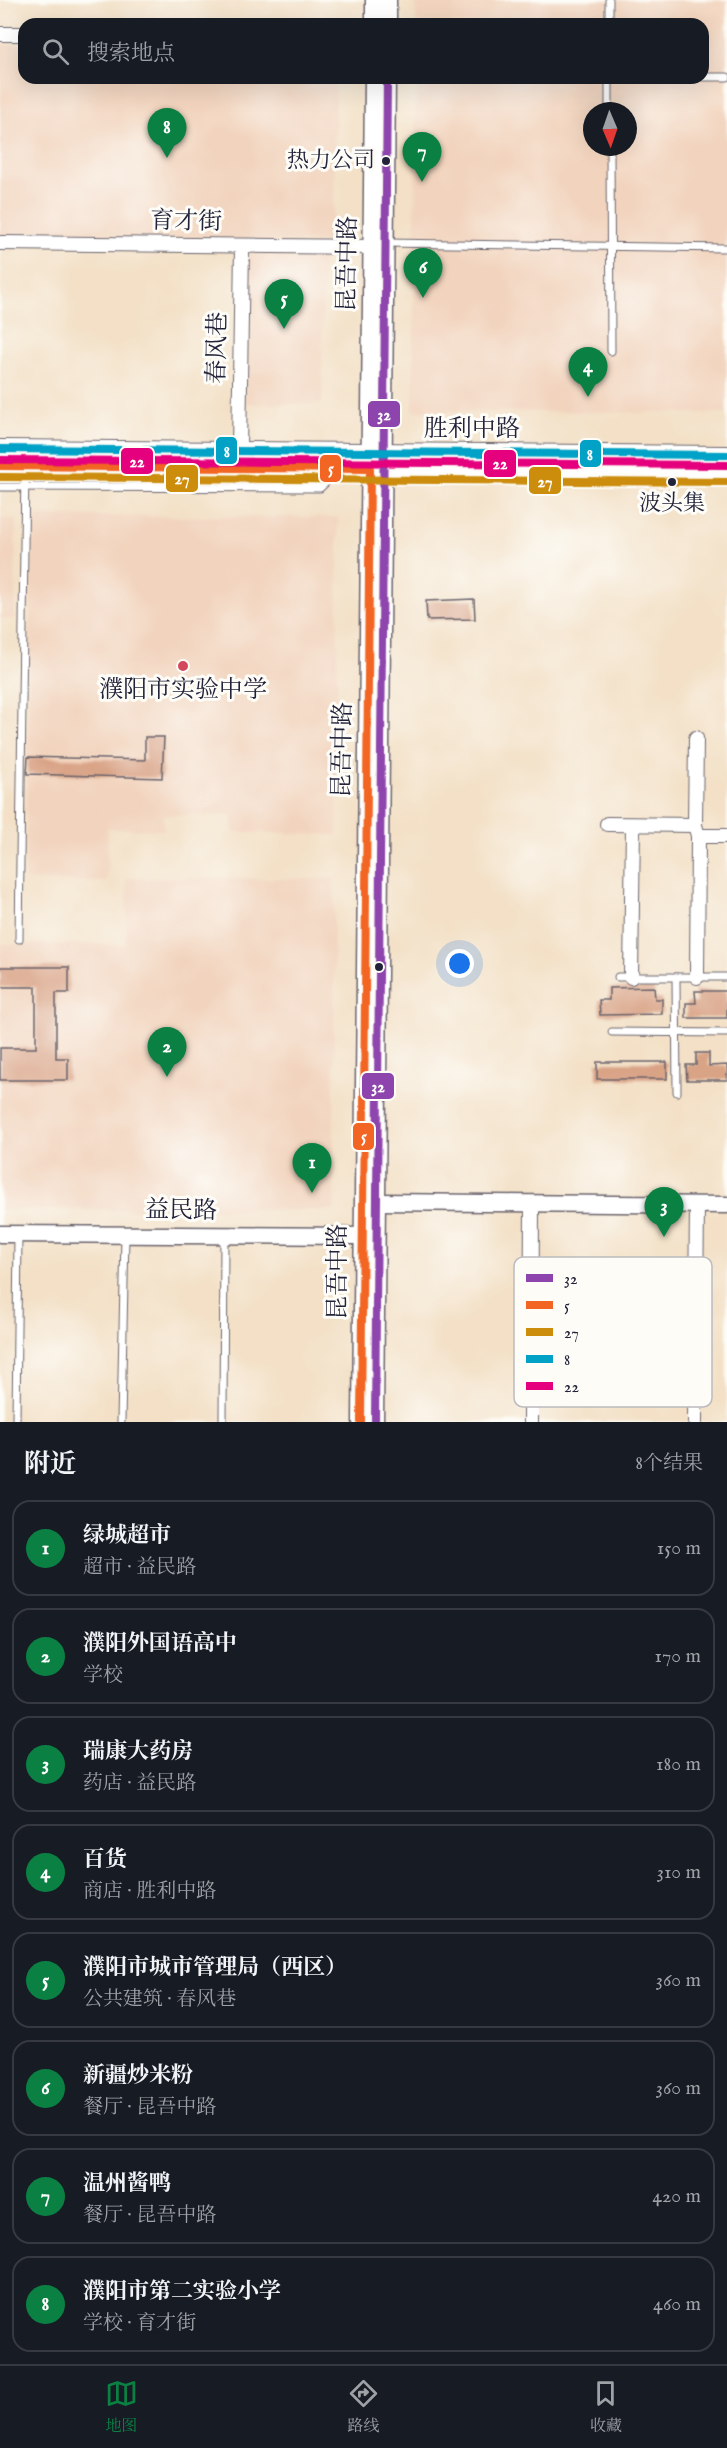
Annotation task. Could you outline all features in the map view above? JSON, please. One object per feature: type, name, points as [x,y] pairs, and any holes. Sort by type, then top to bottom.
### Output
[{"type":"main road","name":"胜利中路","points":[[0,449],[239,451],[377,461],[727,472]]},
{"type":"main road","name":"胜利中路","points":[[0,466],[340,469],[377,461],[727,455]]},
{"type":"street","points":[[374,0],[374,18]]},
{"type":"street","points":[[388,0],[388,18]]},
{"type":"street","points":[[0,34],[18,34]]},
{"type":"street","name":"昆吾中路","points":[[373,84],[379,245]]},
{"type":"street","name":"昆吾中路","points":[[375,1422],[377,461],[379,245],[387,84]]},
{"type":"street","name":"育才街","points":[[0,243],[379,245]]},
{"type":"street","name":"春风巷","points":[[239,451],[242,246]]},
{"type":"street","name":"昆吾中路","points":[[361,1422],[362,1236],[377,461]]},
{"type":"street","points":[[696,738],[697,977]]},
{"type":"street","points":[[608,824],[697,830],[727,836]]},
{"type":"street","points":[[624,977],[633,825]]},
{"type":"street","points":[[377,1202],[727,1205]]},
{"type":"street","points":[[532,1203],[532,1257]]},
{"type":"street","points":[[697,1204],[697,1257]]},
{"type":"street","name":"益民路","points":[[0,1234],[362,1236]]},
{"type":"street","points":[[531,1407],[531,1422]]},
{"type":"street","points":[[695,1407],[695,1422]]},
{"type":"lane","points":[[609,0],[609,18]]},
{"type":"lane","points":[[709,77],[727,77]]},
{"type":"lane","points":[[609,84],[609,102]]},
{"type":"lane","points":[[610,156],[611,351]]},
{"type":"lane","points":[[379,245],[727,248]]},
{"type":"lane","points":[[19,939],[25,466]]},
{"type":"lane","points":[[0,487],[320,488],[340,469]]},
{"type":"lane","points":[[624,977],[727,977]]},
{"type":"lane","points":[[676,977],[677,1092]]},
{"type":"lane","points":[[612,1032],[727,1034]]},
{"type":"lane","points":[[16,1422],[18,1234]]},
{"type":"lane","points":[[121,1422],[125,1234]]},
{"type":"lane","points":[[223,1422],[224,1236]]},
{"type":"shaded area","points":[[416,0],[727,0],[727,413],[413,411],[416,84],[709,84],[709,18],[416,18]]},
{"type":"shaded area","points":[[0,44],[18,45],[18,84],[336,84],[333,243],[0,238]]},
{"type":"shaded area","points":[[247,253],[323,253],[322,404],[245,404]]},
{"type":"shaded area","name":"濮阳市实验中学","points":[[31,516],[338,517],[337,835],[233,832],[232,815],[164,815],[164,830],[108,829],[107,882],[25,880]]},
{"type":"shaded area","points":[[0,519],[16,519],[15,619],[0,619]]},
{"type":"shaded area","points":[[127,878],[334,879],[334,1210],[0,1210],[0,944],[126,944]]},
{"type":"building","points":[[474,599],[475,619],[427,620],[426,601]]},
{"type":"building","points":[[145,737],[164,737],[162,778],[27,774],[28,757],[145,760]]},
{"type":"building","points":[[0,967],[69,967],[69,993],[56,993],[56,1058],[68,1058],[68,1080],[0,1080],[0,1048],[36,1048],[36,987],[0,987]]},
{"type":"building","points":[[654,987],[655,999],[662,999],[662,1014],[600,1015],[599,1000],[609,1000],[609,988]]},
{"type":"building","points":[[695,991],[727,991],[727,1018],[686,1018],[686,1003],[696,1003]]},
{"type":"building","points":[[696,1053],[709,1053],[709,1066],[727,1065],[727,1080],[687,1080],[686,1065],[696,1065]]},
{"type":"building","points":[[597,1062],[667,1062],[667,1079],[597,1079]]},
{"type":"transit line","name":"32","points":[[375,1422],[387,84]]},
{"type":"transit line","name":"8","points":[[0,449],[727,455]]},
{"type":"transit line","name":"22","points":[[0,460],[727,465]]},
{"type":"transit line","name":"5","points":[[0,466],[370,469],[361,1422]]},
{"type":"transit line","name":"27","points":[[0,477],[727,482]]},
{"type":"place","name":"濮阳市第二实验小学","points":[[167,158]]},
{"type":"place","name":"热力公司","points":[[386,161]]},
{"type":"place","name":"温州酱鸭","points":[[422,182]]},
{"type":"place","name":"新疆炒米粉","points":[[423,298]]},
{"type":"place","name":"濮阳市城市管理局（西区）","points":[[284,329]]},
{"type":"place","name":"百货","points":[[588,397]]},
{"type":"place","name":"波头集","points":[[672,482]]},
{"type":"place","name":"濮阳市实验中学","points":[[183,666]]},
{"type":"place","name":"濮阳外国语高中","points":[[167,1077]]},
{"type":"place","name":"绿城超市","points":[[312,1193]]},
{"type":"place","name":"瑞康大药房","points":[[664,1237]]}]
